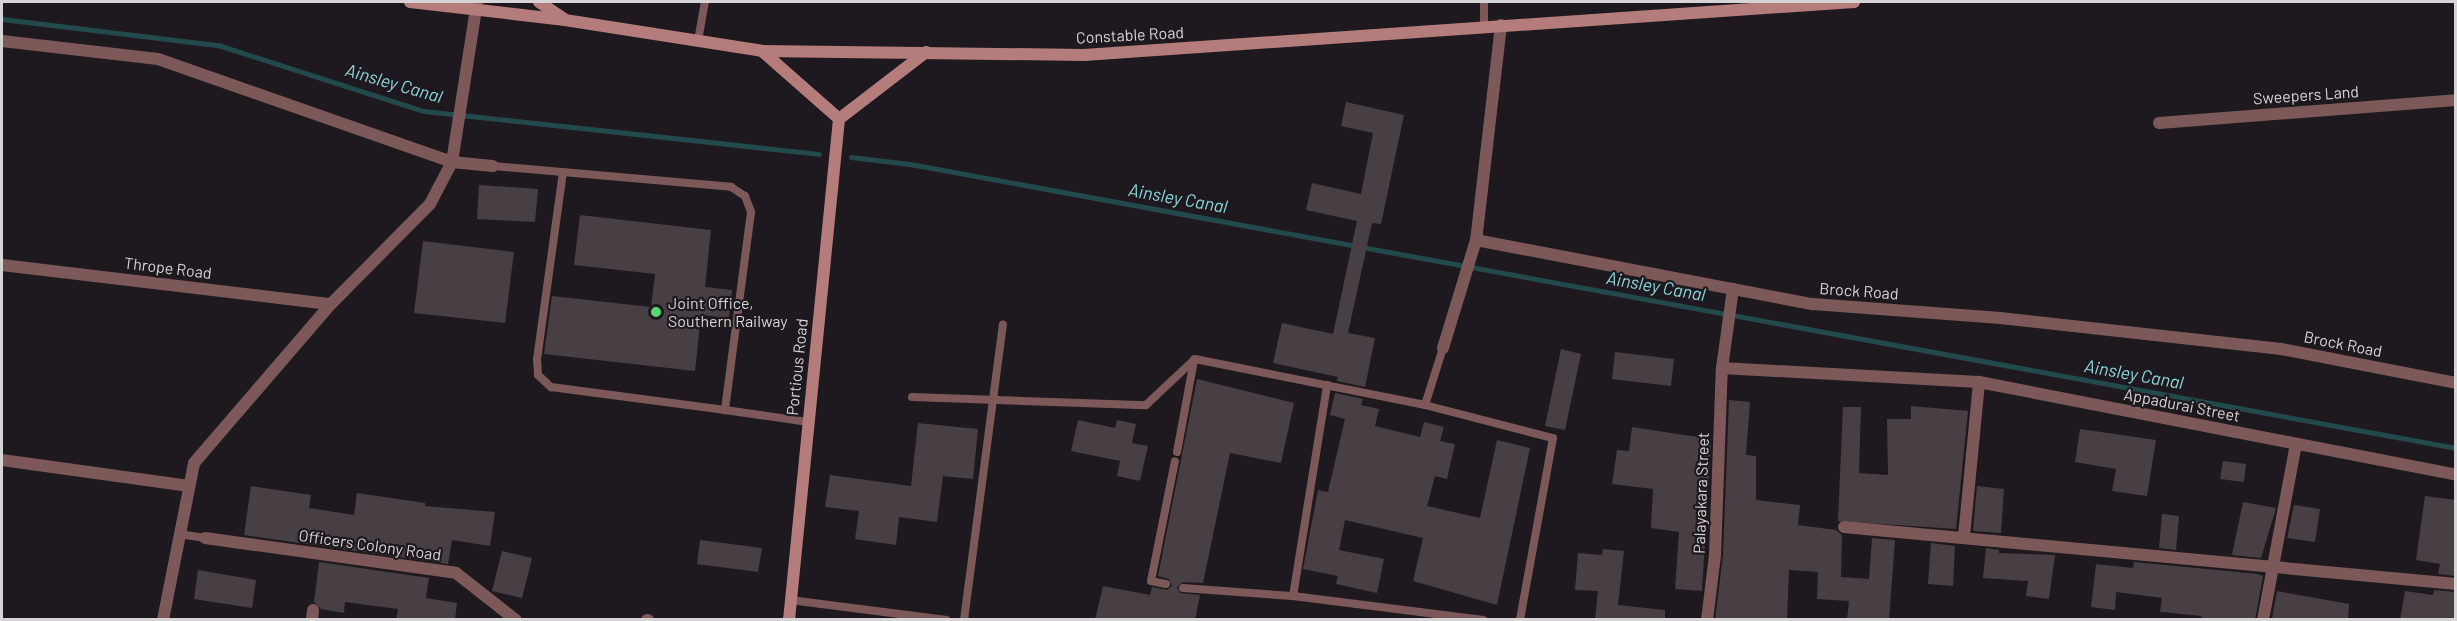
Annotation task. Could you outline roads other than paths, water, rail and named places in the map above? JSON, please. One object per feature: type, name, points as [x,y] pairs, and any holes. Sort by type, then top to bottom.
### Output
[{"type":"main road","name":"Constable Road","points":[[410,2],[476,5],[762,51],[1084,55],[1854,2]]},
{"type":"main road","points":[[539,2],[565,20]]},
{"type":"main road","points":[[762,51],[839,118],[926,52]]},
{"type":"main road","name":"Portious Road","points":[[789,620],[839,118]]},
{"type":"street","points":[[163,620],[178,534],[194,463],[332,304],[430,204],[452,162],[476,5]]},
{"type":"street","points":[[1443,348],[1476,240],[1501,25]]},
{"type":"street","points":[[2,41],[158,59],[452,162],[493,166]]},
{"type":"street","name":"Sweepers Land","points":[[2159,123],[2456,100]]},
{"type":"street","name":"Brock Road","points":[[1476,240],[1813,304],[2000,318],[2281,349],[2456,383]]},
{"type":"street","name":"Thrope Road","points":[[2,265],[332,304]]},
{"type":"street","name":"Palayakara Street","points":[[1707,620],[1715,555],[1722,368],[1733,289]]},
{"type":"street","name":"Appadurai Street","points":[[1722,368],[1979,382],[2456,475]]},
{"type":"street","points":[[1964,536],[1979,382]]},
{"type":"street","points":[[2263,620],[2296,444]]},
{"type":"street","points":[[2,460],[189,486]]},
{"type":"street","points":[[1844,527],[2272,564],[2456,584]]},
{"type":"street","name":"Officers Colony Road","points":[[205,538],[456,573],[516,620]]},
{"type":"lane","points":[[698,41],[705,2]]},
{"type":"lane","points":[[1484,2],[1484,27]]},
{"type":"lane","points":[[493,166],[731,187],[745,196],[751,212],[725,410]]},
{"type":"lane","points":[[563,172],[537,359],[538,375],[551,387],[808,422]]},
{"type":"lane","points":[[964,620],[995,400],[1003,325]]},
{"type":"lane","points":[[1425,405],[1443,348]]},
{"type":"lane","points":[[912,398],[1146,405],[1195,358]]},
{"type":"lane","points":[[1195,358],[1425,405],[1553,438],[1520,620]]},
{"type":"lane","points":[[1166,584],[1151,581],[1195,358]]},
{"type":"lane","points":[[1293,596],[1327,385]]},
{"type":"lane","points":[[178,534],[205,538]]},
{"type":"lane","points":[[1183,588],[1293,596],[1483,620]]},
{"type":"lane","points":[[790,600],[947,620]]},
{"type":"waterway","name":"Ainsley Canal","points":[[2,19],[218,45],[424,111],[819,154]]},
{"type":"waterway","name":"Ainsley Canal","points":[[851,157],[910,164],[2456,448]]},
{"type":"place","name":"Joint Office, Southern Railway","points":[[656,312]]}]
